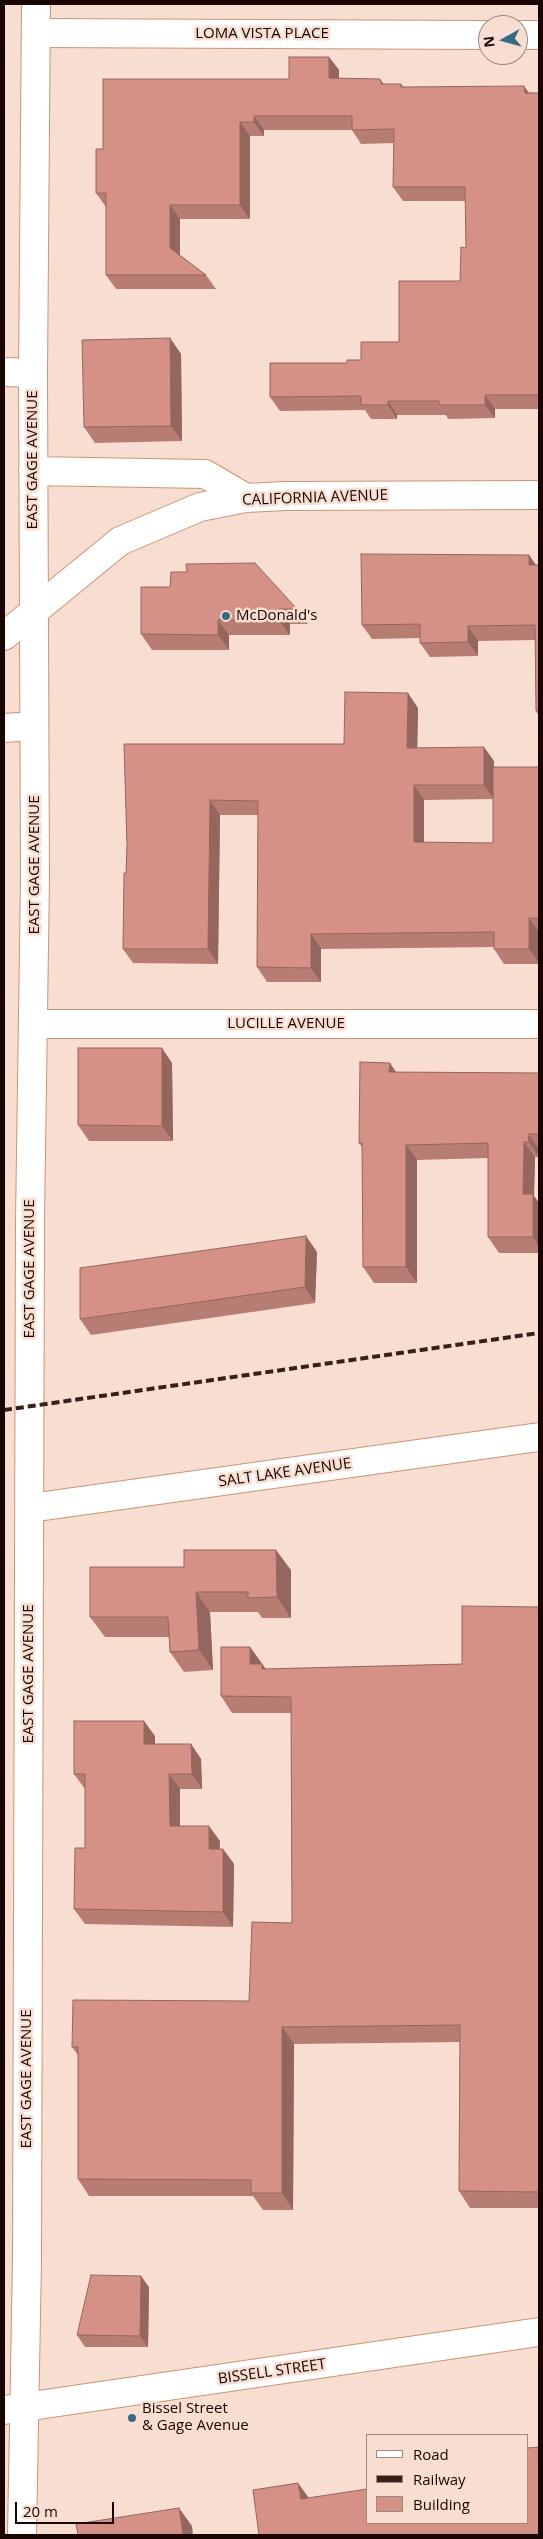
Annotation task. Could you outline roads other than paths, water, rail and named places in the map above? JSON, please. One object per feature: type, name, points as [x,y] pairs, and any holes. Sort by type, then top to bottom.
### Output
[{"type":"main road","name":"EAST GAGE AVENUE","points":[[22,2535],[14,2408],[27,2260],[30,1221],[34,1024],[33,373],[36,4]]},
{"type":"main road","name":"LOMA VISTA PLACE","points":[[36,33],[478,35]]},
{"type":"main road","points":[[4,372],[33,373]]},
{"type":"main road","points":[[33,471],[205,474],[246,498]]},
{"type":"main road","name":"CALIFORNIA AVENUE","points":[[4,636],[120,541],[200,507],[246,498],[539,495]]},
{"type":"main road","points":[[4,728],[34,726]]},
{"type":"main road","name":"LUCILLE AVENUE","points":[[34,1024],[539,1024]]},
{"type":"main road","name":"SALT LAKE AVENUE","points":[[30,1508],[539,1437]]},
{"type":"main road","name":"BISSELL STREET","points":[[14,2408],[539,2332]]},
{"type":"railway","points":[[4,1410],[539,1333]]},
{"type":"place","name":"McDonald's","points":[[226,616]]},
{"type":"place","name":"Bissel Street & Gage Avenue","points":[[132,2418]]}]
